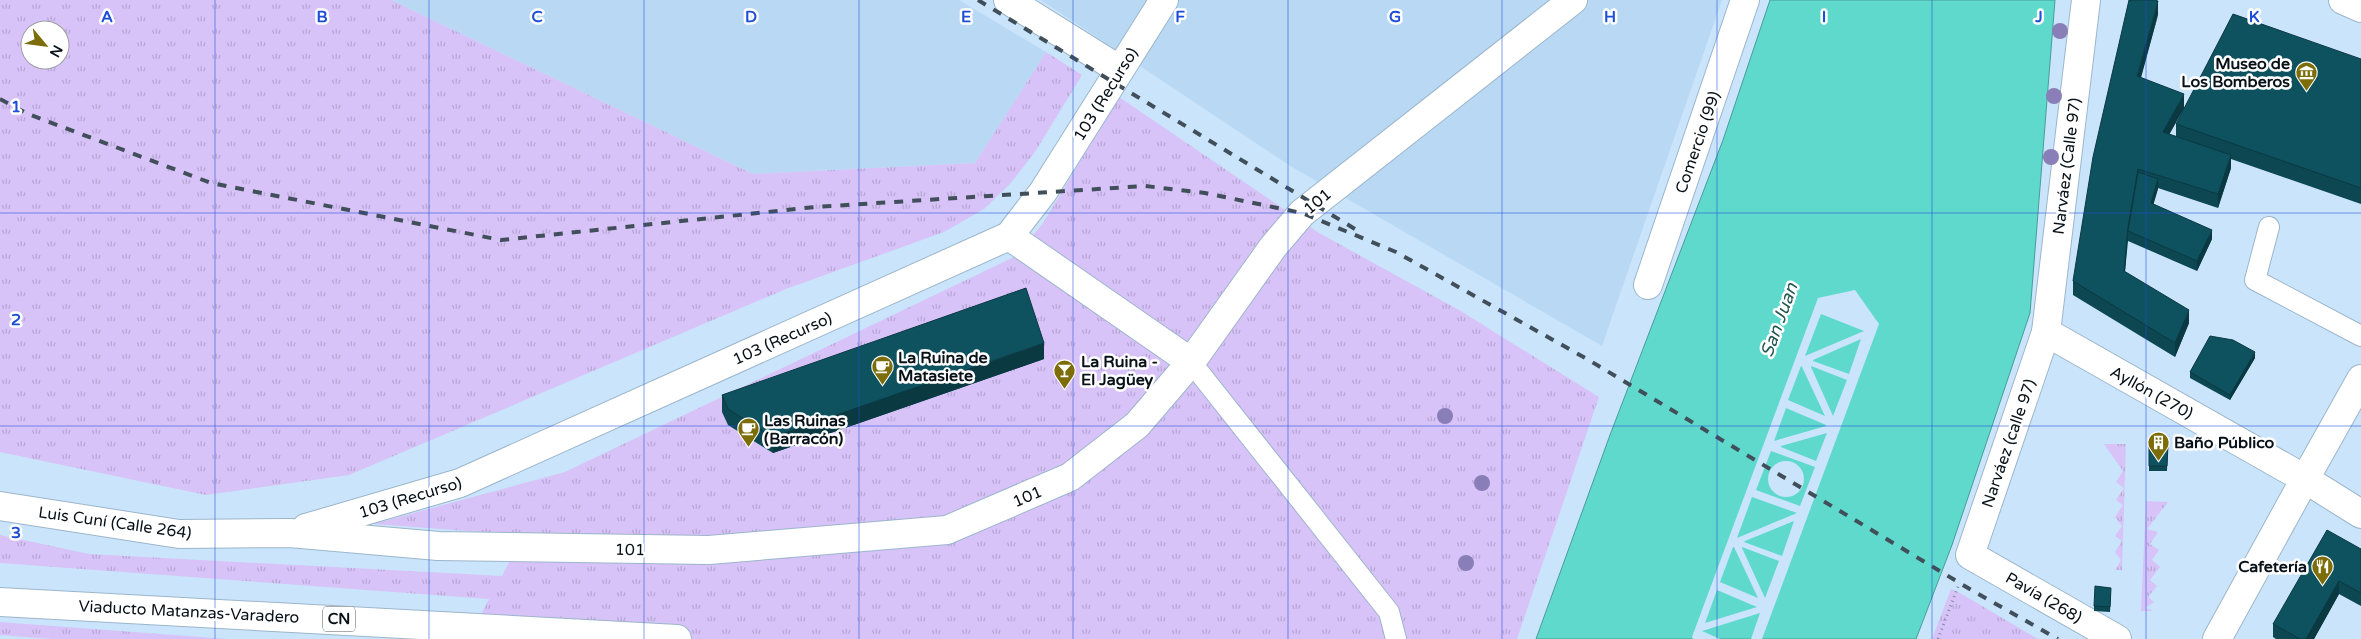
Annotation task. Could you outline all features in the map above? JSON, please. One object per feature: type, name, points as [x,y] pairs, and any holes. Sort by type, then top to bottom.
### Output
[{"type":"main road","points":[[1008,0],[1120,70]]},
{"type":"main road","name":"103 (Recurso)","points":[[290,532],[460,483],[1009,236],[1043,192],[1164,0]]},
{"type":"main road","name":"101","points":[[290,532],[438,546],[709,550],[947,530],[1070,477],[1138,426],[1191,362],[1273,247],[1307,209],[1573,0]]},
{"type":"main road","name":"Comercio (99)","points":[[1648,285],[1745,0]]},
{"type":"main road","name":"Narváez (Calle 97)","points":[[2046,332],[2086,0]]},
{"type":"main road","points":[[2344,0],[2361,8]]},
{"type":"main road","points":[[1009,236],[1191,362]]},
{"type":"main road","name":"Ayllón (270)","points":[[2046,332],[2305,479],[2361,514]]},
{"type":"main road","name":"Narváez (calle 97)","points":[[1970,555],[2046,332]]},
{"type":"main road","points":[[2217,639],[2361,379]]},
{"type":"main road","name":"Luis Cuní (Calle 264)","points":[[0,506],[179,534],[290,532]]},
{"type":"main road","name":"Pavía (268)","points":[[1970,555],[2117,639]]},
{"type":"main road","name":"Viaducto Matanzas-Varadero","points":[[0,602],[677,639]]},
{"type":"lane","points":[[2269,227],[2255,280],[2361,336]]},
{"type":"lane","points":[[1191,362],[1388,612],[1396,639]]},
{"type":"path","points":[[1938,639],[1970,555]]},
{"type":"shaded area","points":[[391,0],[959,0],[1046,52],[975,163],[753,174]]},
{"type":"shaded area","points":[[1041,0],[1722,0],[1602,346],[1292,167]]},
{"type":"green space","points":[[0,0],[391,0],[753,174],[975,163],[1046,52],[1082,75],[1035,152],[1010,184],[984,209],[944,232],[786,289],[349,475],[206,495],[0,452]]},
{"type":"green space","points":[[1119,97],[1319,233],[1459,310],[1599,397],[1517,639],[469,639],[489,599],[0,563],[0,535],[89,554],[502,576],[523,535],[373,524],[565,472],[1016,256],[1043,223]]},
{"type":"green space","points":[[2104,444],[2126,444],[2122,570],[2115,570],[2121,560],[2115,552],[2122,541],[2115,536],[2122,526],[2115,517],[2123,505],[2116,500],[2124,488],[2116,482],[2123,471]]},
{"type":"green space","points":[[2146,501],[2168,502],[2147,529],[2158,532],[2150,544],[2159,550],[2152,560],[2160,567],[2150,580],[2157,586],[2148,597],[2154,602],[2145,608],[2154,611],[2141,611]]},
{"type":"green space","points":[[1951,589],[1960,593],[2038,639],[1932,639]]},
{"type":"green space","points":[[0,622],[227,639],[52,639],[0,635]]},
{"type":"water","name":"San Juan","points":[[1770,0],[2055,0],[2030,313],[1952,545],[1916,639],[1536,639],[1610,435],[1723,140]]},
{"type":"pier","points":[[1855,290],[1879,324],[1762,639],[1751,639],[1760,613],[1702,631],[1720,639],[1693,639],[1692,637],[1818,298]],"holes":[[[1821,314],[1864,331],[1805,356]],[[1861,339],[1849,374],[1813,361],[1813,360]],[[1811,366],[1847,380],[1833,416],[1811,367]],[[1802,367],[1825,416],[1788,400]],[[1786,408],[1826,426],[1774,441]],[[1827,433],[1816,461],[1781,447],[1781,446]],[[1771,451],[1815,467],[1800,506],[1756,490]],[[1752,497],[1797,513],[1737,538]],[[1794,521],[1782,556],[1744,542]],[[1733,547],[1734,547],[1758,598],[1720,582]],[[1742,547],[1779,561],[1765,598]],[[1717,590],[1757,607],[1705,623]]]},
{"type":"pier","points":[[1786,461],[1799,466],[1804,479],[1799,492],[1786,497],[1773,492],[1768,479],[1773,466]]},
{"type":"building","points":[[2129,0],[2158,1],[2137,76],[2184,94],[2163,132],[2231,155],[2218,194],[2138,169],[2128,227],[2124,271],[2189,310],[2175,343],[2073,281],[2093,157]]},
{"type":"building","points":[[2233,14],[2361,59],[2361,188],[2176,124]]},
{"type":"building","points":[[2138,172],[2158,179],[2151,203],[2212,230],[2197,261],[2128,231]]},
{"type":"building","name":"La Ruina de Matasiete","points":[[1026,288],[1044,343],[773,437],[728,409],[722,395]]},
{"type":"building","points":[[2210,336],[2233,340],[2255,352],[2230,395],[2190,372]]},
{"type":"building","name":"Baño Público","points":[[2149,445],[2168,445],[2167,466],[2149,466]]},
{"type":"building","points":[[2327,530],[2361,549],[2361,593],[2339,581],[2306,639],[2300,639],[2273,624]]},
{"type":"building","points":[[2095,586],[2111,588],[2110,607],[2094,606]]},
{"type":"railway","points":[[978,0],[1355,229]]},
{"type":"railway","points":[[0,99],[28,114],[211,183],[501,240],[815,207],[1145,186],[1205,193],[1302,213],[1396,252],[1587,359],[1973,591],[2058,639]]},
{"type":"place","name":"Museo de Los Bomberos","points":[[2306,91]]},
{"type":"place","name":"La Ruina de Matasiete","points":[[882,385]]},
{"type":"place","name":"La Ruina - El Jagüey","points":[[1065,389]]},
{"type":"place","name":"Las Ruinas (Barracón)","points":[[748,448]]},
{"type":"place","name":"Baño Público","points":[[2158,461]]},
{"type":"place","name":"Cafetería","points":[[2323,585]]}]
